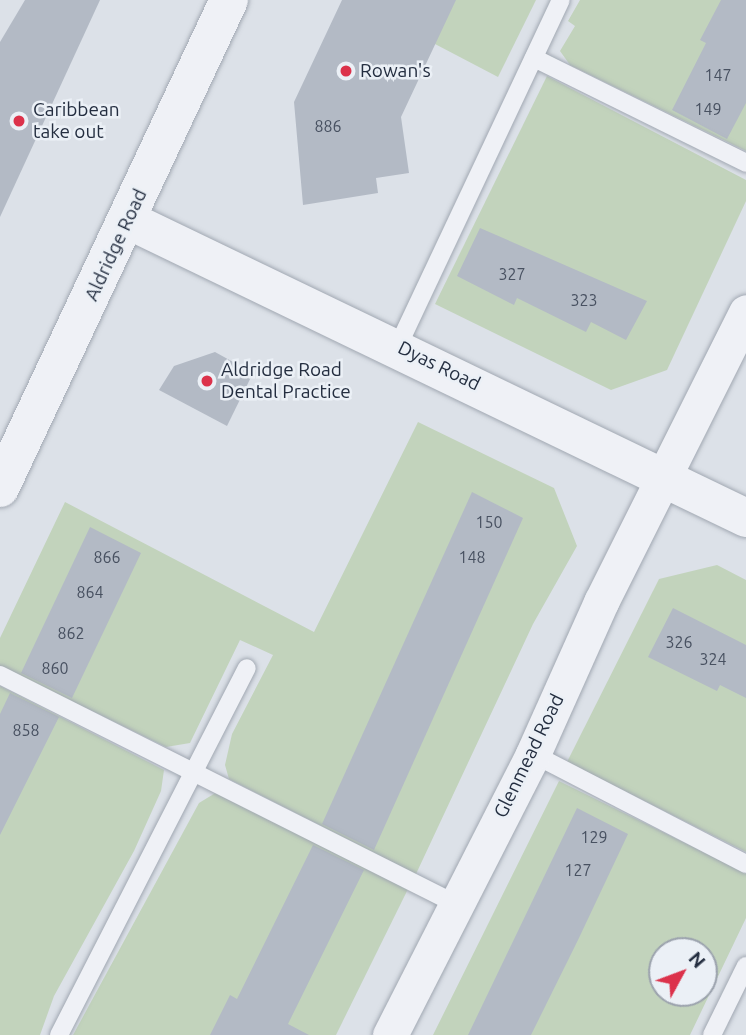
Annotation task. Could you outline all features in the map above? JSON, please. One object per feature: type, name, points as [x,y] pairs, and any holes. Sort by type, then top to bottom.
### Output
[{"type":"street","name":"Aldridge Road","points":[[0,488],[229,0]]},
{"type":"street","name":"Dyas Road","points":[[128,220],[398,346],[665,475],[746,518]]},
{"type":"street","name":"Glenmead Road","points":[[390,1035],[454,903],[533,754],[665,475],[746,312]]},
{"type":"lane","points":[[398,346],[561,0]]},
{"type":"lane","points":[[534,58],[746,163]]},
{"type":"lane","points":[[60,1035],[247,668]]},
{"type":"lane","points":[[0,675],[196,769],[454,903]]},
{"type":"lane","points":[[533,754],[746,864]]},
{"type":"lane","points":[[712,1035],[746,967]]},
{"type":"green space","points":[[351,0],[536,0],[498,77]]},
{"type":"green space","points":[[580,0],[746,0],[746,151],[570,65],[560,51],[575,26],[568,21]]},
{"type":"green space","points":[[547,76],[746,180],[746,201],[667,370],[611,390],[435,304]]},
{"type":"green space","points":[[418,422],[554,488],[577,546],[533,624],[416,874],[229,779],[225,765],[232,734],[273,655],[240,640],[190,743],[166,747],[0,666],[0,638],[65,502],[314,632]]},
{"type":"green space","points":[[717,565],[746,580],[746,852],[567,762],[659,579]]},
{"type":"green space","points":[[0,686],[164,770],[161,791],[134,851],[54,996],[40,1035],[0,1035]]},
{"type":"green space","points":[[559,781],[746,873],[746,918],[718,976],[718,937],[648,937],[648,1007],[703,1007],[690,1035],[433,1035]]},
{"type":"green space","points":[[217,792],[408,889],[336,1035],[73,1035],[199,803]]},
{"type":"building","points":[[25,0],[100,0],[0,217],[0,42]]},
{"type":"building","points":[[342,0],[456,0],[401,117],[409,173],[376,178],[378,193],[303,205],[294,102]]},
{"type":"building","points":[[721,0],[746,0],[746,103],[727,139],[672,110],[706,43],[700,40]]},
{"type":"building","points":[[480,228],[647,301],[626,340],[591,322],[586,332],[517,298],[514,305],[457,276]]},
{"type":"building","name":"Aldridge Road Dental Practice","points":[[215,352],[253,373],[227,426],[159,390],[174,366]]},
{"type":"building","points":[[472,492],[523,518],[374,850],[322,824]]},
{"type":"building","points":[[90,527],[141,553],[72,698],[21,673]]},
{"type":"building","points":[[673,608],[746,645],[746,698],[720,685],[717,691],[648,657]]},
{"type":"building","points":[[10,693],[59,717],[0,835],[0,714]]},
{"type":"building","points":[[577,808],[628,834],[578,940],[531,1035],[468,1035]]},
{"type":"building","points":[[313,845],[364,870],[288,1024],[309,1035],[210,1035],[230,995],[237,999]]},
{"type":"place","name":"Rowan's","points":[[346,71]]},
{"type":"place","name":"Caribbean take out","points":[[19,121]]},
{"type":"place","name":"Aldridge Road Dental Practice","points":[[207,381]]}]
